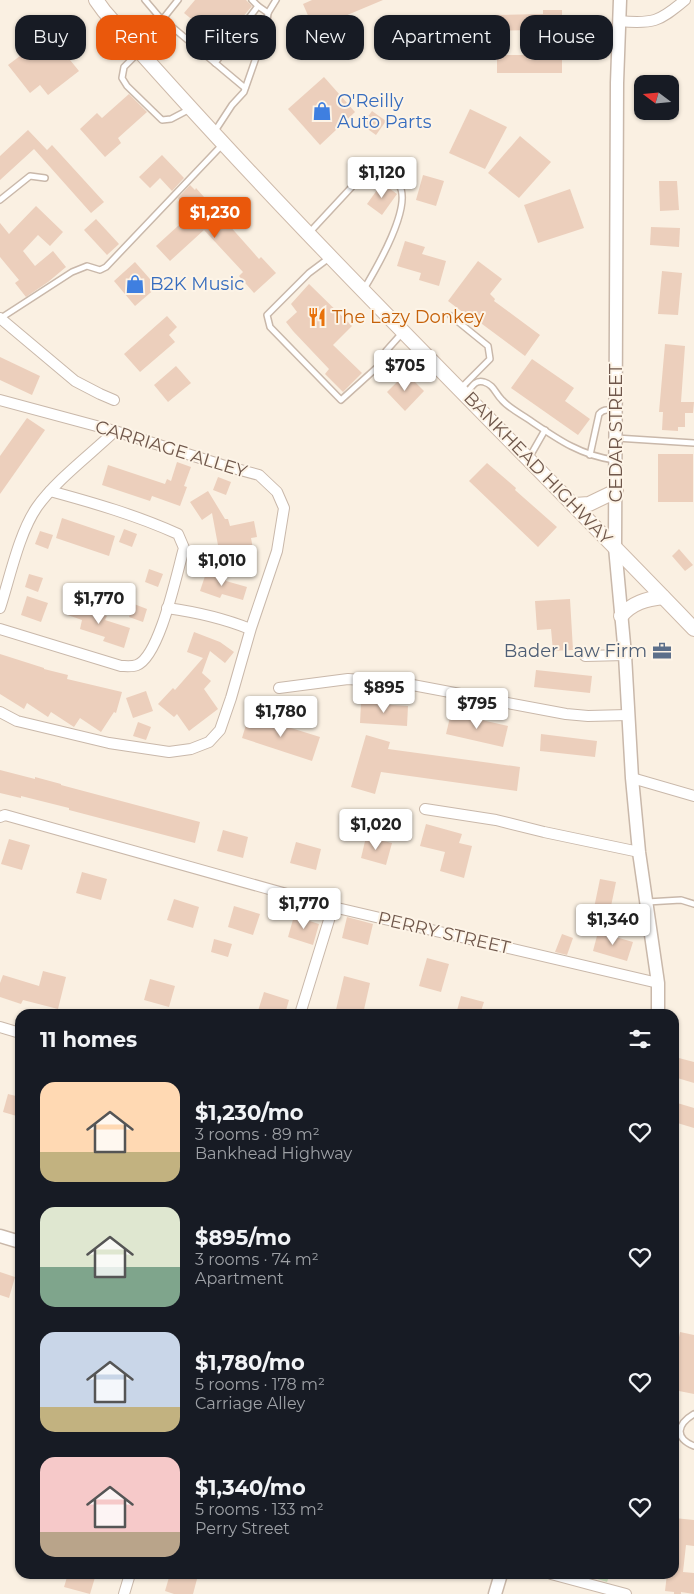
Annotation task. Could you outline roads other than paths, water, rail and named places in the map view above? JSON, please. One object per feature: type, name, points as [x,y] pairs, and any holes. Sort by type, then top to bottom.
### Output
[{"type":"main road","name":"BANKHEAD HIGHWAY","points":[[96,0],[108,15]]},
{"type":"main road","name":"BANKHEAD HIGHWAY","points":[[147,60],[223,144],[309,234],[694,629]]},
{"type":"main road","points":[[575,506],[589,504],[616,491]]},
{"type":"main road","points":[[621,616],[633,605],[652,598],[663,597]]},
{"type":"street","name":"CEDAR STREET","points":[[620,0],[616,93],[615,547],[625,655],[632,778],[639,852],[658,983],[658,1009]]},
{"type":"street","points":[[619,21],[643,23],[656,20],[669,13],[685,0]]},
{"type":"street","points":[[0,318],[75,381],[114,400]]},
{"type":"street","name":"CARRIAGE ALLEY","points":[[0,400],[115,431],[259,475],[276,492],[284,508],[276,551],[250,629],[232,698],[220,730],[209,742],[191,749],[169,752],[109,744],[17,721],[0,712]]},
{"type":"street","points":[[0,608],[22,537],[36,508],[50,491],[115,431]]},
{"type":"street","points":[[0,629],[121,666],[137,665],[149,655],[159,636],[184,548],[178,534],[147,520],[106,506],[50,491]]},
{"type":"street","points":[[167,608],[203,613],[250,629]]},
{"type":"street","points":[[585,656],[625,655]]},
{"type":"street","points":[[279,688],[348,679],[402,683],[566,714],[588,716],[628,715]]},
{"type":"street","points":[[632,778],[694,796]]},
{"type":"street","points":[[425,809],[496,820],[639,852]]},
{"type":"street","name":"PERRY STREET","points":[[0,817],[5,815],[333,907],[658,983]]},
{"type":"street","points":[[302,1009],[333,907]]},
{"type":"street","points":[[0,1027],[15,1032]]},
{"type":"street","points":[[0,1236],[15,1240]]},
{"type":"street","points":[[124,1594],[128,1579]]},
{"type":"street","points":[[495,1594],[500,1579]]},
{"type":"street","points":[[568,1579],[626,1594]]},
{"type":"lane","points":[[145,0],[162,20],[178,0]]},
{"type":"lane","points":[[252,0],[268,13]]},
{"type":"lane","points":[[213,133],[245,88],[266,28],[268,13],[276,0]]},
{"type":"lane","points":[[215,63],[258,6]]},
{"type":"lane","points":[[176,30],[245,88]]},
{"type":"lane","points":[[131,60],[124,67],[122,78],[127,86],[162,120],[172,120],[190,108]]},
{"type":"lane","points":[[0,318],[72,272],[87,266],[100,270],[106,267],[223,144]]},
{"type":"lane","points":[[309,234],[360,178],[368,172],[389,175],[399,184],[403,194],[400,214],[380,262],[364,290]]},
{"type":"lane","points":[[0,200],[30,176],[46,178]]},
{"type":"lane","points":[[331,256],[308,273],[267,314],[270,327],[341,400],[383,362],[386,351],[404,331]]},
{"type":"lane","points":[[451,316],[488,346],[490,359],[463,392]]},
{"type":"lane","points":[[463,392],[475,383],[486,382],[493,386],[502,400],[564,443],[590,455],[616,460]]},
{"type":"lane","points":[[590,455],[599,414],[608,410],[616,413]]},
{"type":"lane","points":[[529,458],[545,430]]},
{"type":"lane","points":[[616,438],[694,443]]},
{"type":"lane","points":[[646,902],[681,900],[694,904]]},
{"type":"lane","points":[[694,1414],[682,1424],[680,1436],[682,1440],[694,1446]]},
{"type":"place","name":"O'Reilly Auto Parts","points":[[322,111]]},
{"type":"place","name":"B2K Music","points":[[135,284]]},
{"type":"place","name":"The Lazy Donkey","points":[[317,317]]},
{"type":"place","name":"Bader Law Firm","points":[[662,651]]}]
